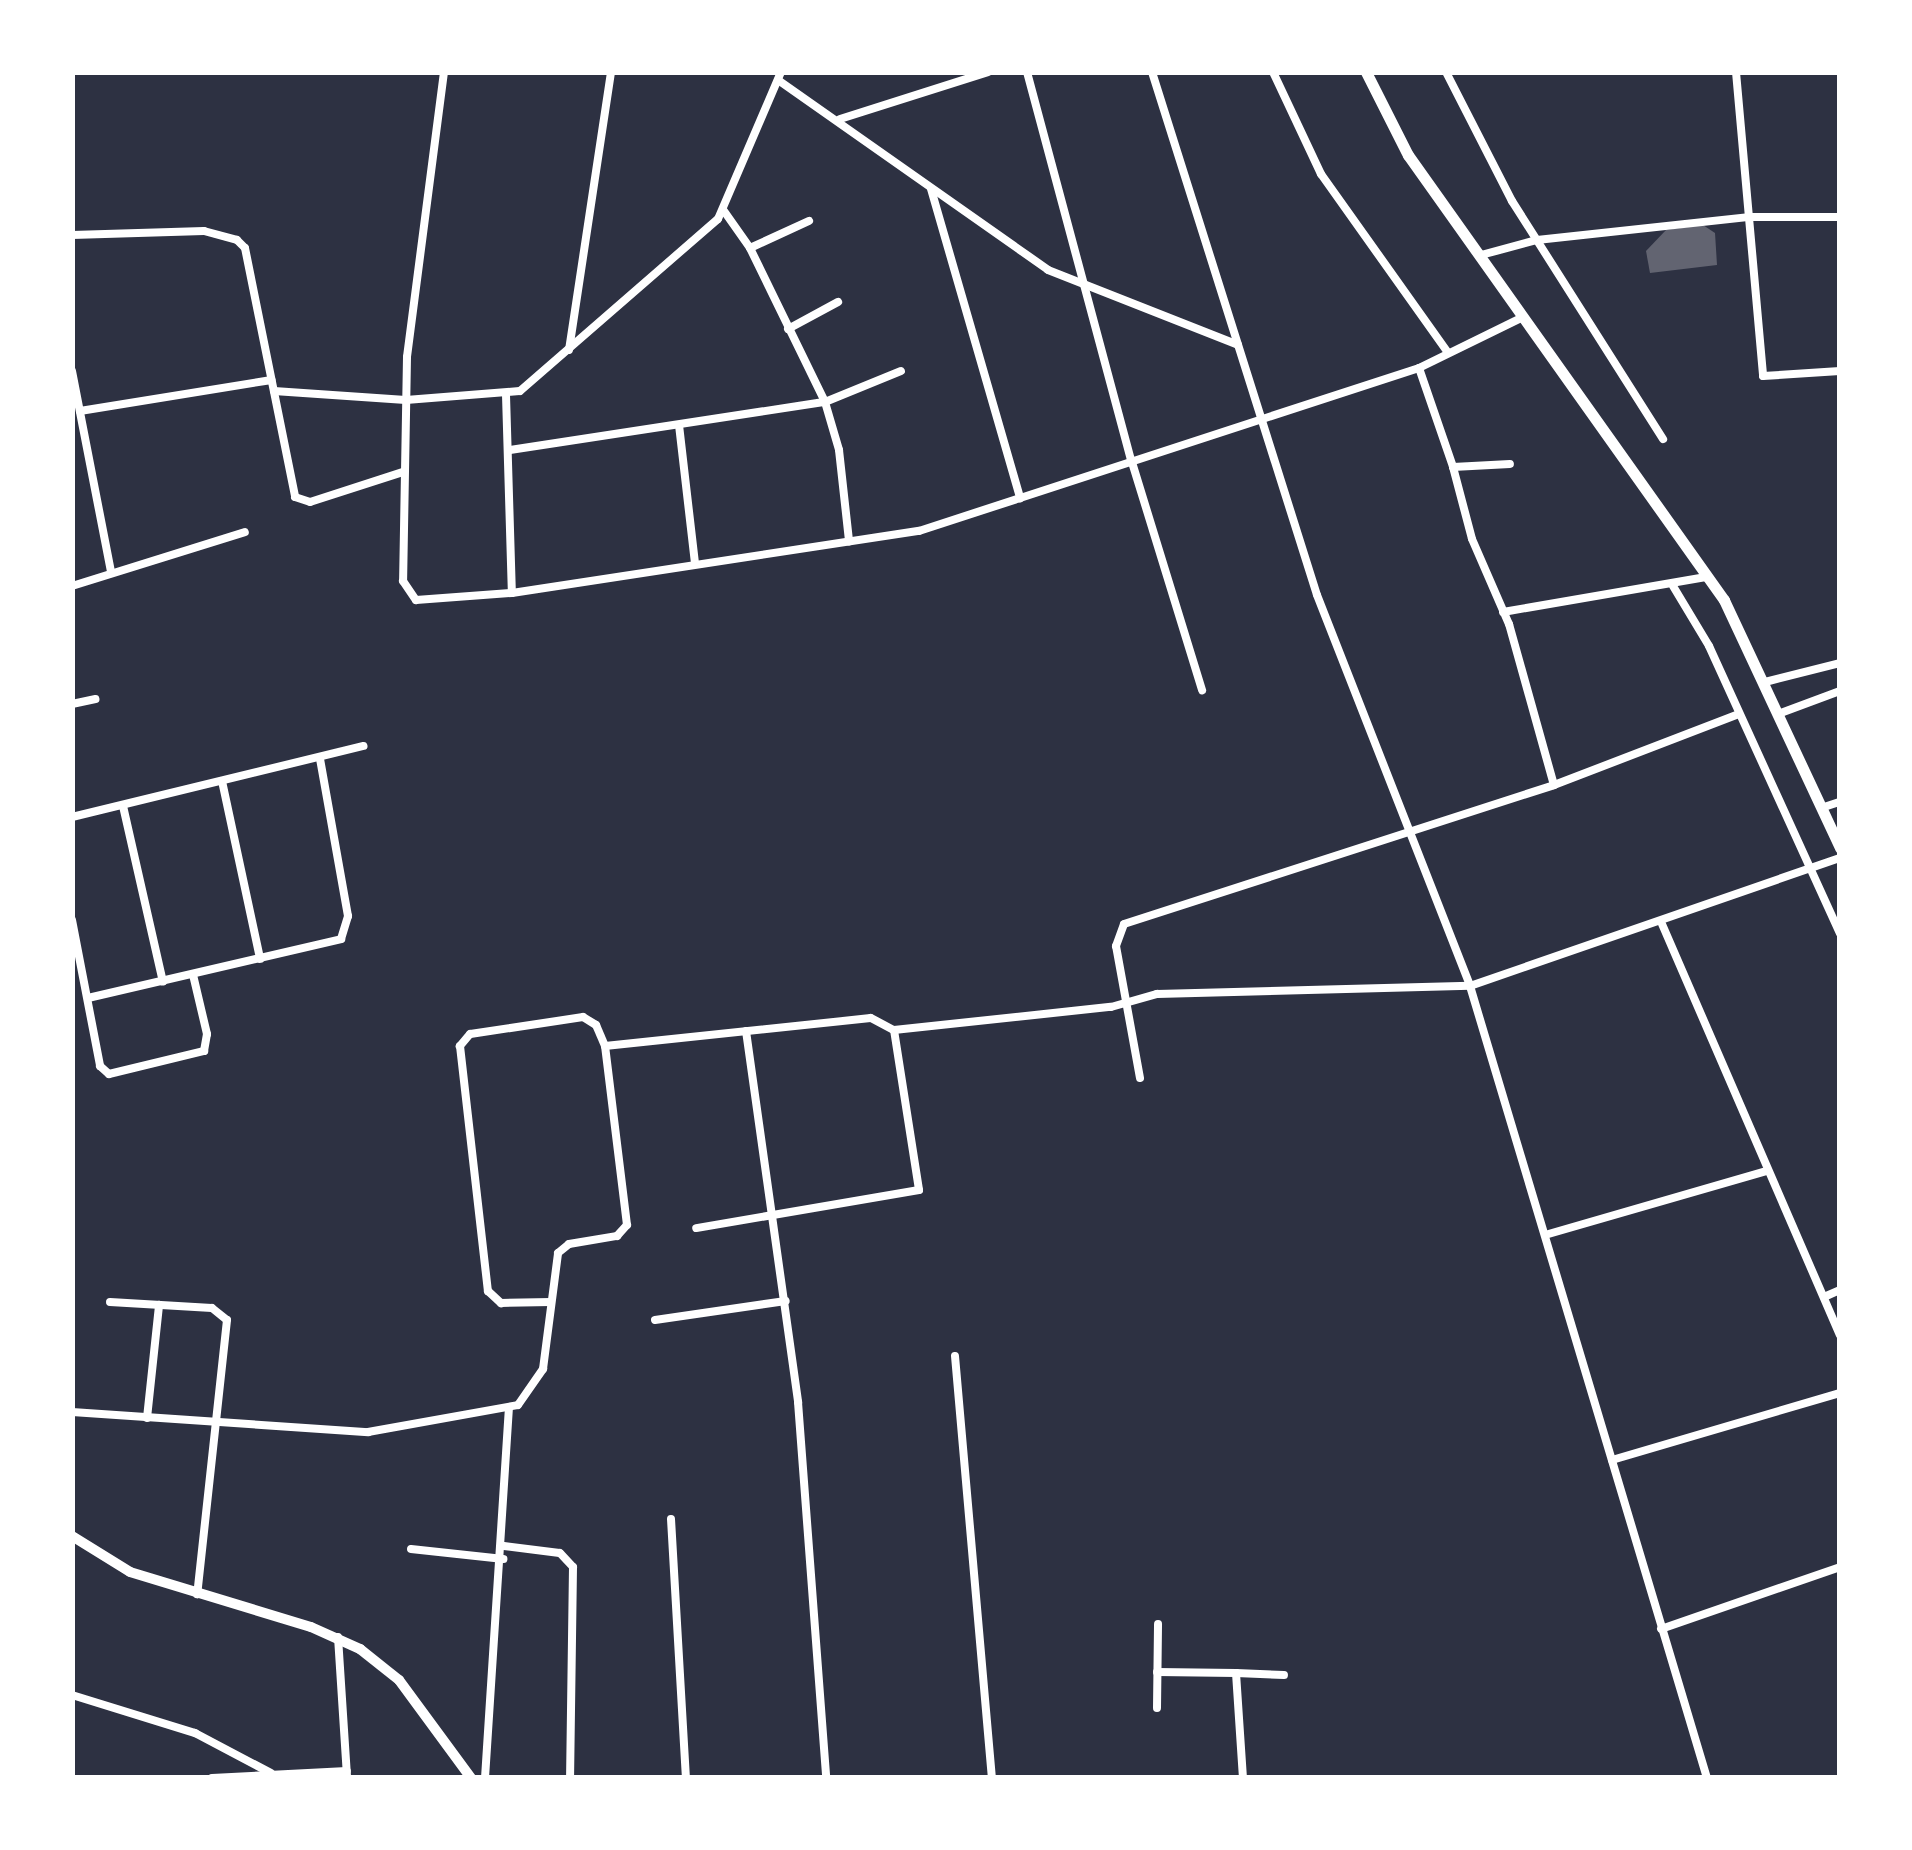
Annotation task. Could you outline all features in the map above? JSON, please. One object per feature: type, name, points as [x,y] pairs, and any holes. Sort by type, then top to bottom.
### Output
[{"type":"main road","points":[[1366,72],[1408,155],[1706,577],[1765,682],[1840,848]]},
{"type":"street","points":[[444,72],[410,322],[402,472],[408,595],[423,600],[512,592],[919,531],[1263,415],[1419,368],[1521,318]]},
{"type":"street","points":[[569,350],[611,72]]},
{"type":"street","points":[[840,119],[988,72]]},
{"type":"street","points":[[1028,72],[1131,459],[1202,690]]},
{"type":"street","points":[[1152,72],[1317,595],[1470,986],[1706,1778]]},
{"type":"street","points":[[1273,72],[1321,174],[1448,353]]},
{"type":"street","points":[[1446,72],[1537,240],[1663,439]]},
{"type":"street","points":[[1736,72],[1763,376],[1840,371]]},
{"type":"street","points":[[274,391],[406,400],[506,395],[569,350],[724,211],[780,76],[1048,270],[1084,288],[1238,345]]},
{"type":"street","points":[[931,189],[1020,498]]},
{"type":"street","points":[[724,211],[750,248],[825,402],[839,450],[849,540]]},
{"type":"street","points":[[1481,255],[1537,240],[1748,216],[1840,217]]},
{"type":"street","points":[[750,248],[809,220]]},
{"type":"street","points":[[72,235],[204,231],[237,240],[244,248],[301,502],[402,472]]},
{"type":"street","points":[[788,328],[838,302]]},
{"type":"street","points":[[1419,368],[1453,466],[1472,539],[1503,612],[1554,785]]},
{"type":"street","points":[[72,371],[111,572]]},
{"type":"street","points":[[510,450],[825,402],[901,371]]},
{"type":"street","points":[[80,411],[272,380]]},
{"type":"street","points":[[506,395],[512,592]]},
{"type":"street","points":[[679,426],[695,564]]},
{"type":"street","points":[[1453,466],[1510,464]]},
{"type":"street","points":[[72,586],[245,532]]},
{"type":"street","points":[[1503,612],[1673,586],[1706,577]]},
{"type":"street","points":[[1673,586],[1739,714],[1840,934]]},
{"type":"street","points":[[1765,682],[1840,663]]},
{"type":"street","points":[[1778,714],[1840,691]]},
{"type":"street","points":[[72,704],[95,699]]},
{"type":"street","points":[[1140,1078],[1116,946],[1124,924],[1554,785],[1739,714]]},
{"type":"street","points":[[72,818],[363,746]]},
{"type":"street","points":[[88,998],[334,944],[345,933],[348,916],[320,758]]},
{"type":"street","points":[[222,781],[260,960]]},
{"type":"street","points":[[1821,808],[1840,802]]},
{"type":"street","points":[[123,806],[163,982]]},
{"type":"street","points":[[605,1046],[871,1018],[894,1030],[1129,1003],[1174,993],[1470,986],[1662,924],[1840,858]]},
{"type":"street","points":[[72,920],[100,1066],[112,1075],[192,1057],[207,1047],[193,975]]},
{"type":"street","points":[[1662,924],[1840,1335]]},
{"type":"street","points":[[72,1412],[381,1432],[509,1410],[532,1393],[543,1370],[550,1302],[562,1248],[617,1236],[627,1225],[605,1046],[593,1022],[579,1017],[470,1034],[460,1046],[488,1290],[501,1303],[550,1302]]},
{"type":"street","points":[[696,1228],[919,1190],[894,1030]]},
{"type":"street","points":[[746,1031],[786,1301],[826,1778]]},
{"type":"street","points":[[1545,1235],[1768,1171]]},
{"type":"street","points":[[1824,1297],[1840,1290]]},
{"type":"street","points":[[656,1320],[786,1301]]},
{"type":"street","points":[[110,1302],[212,1308],[226,1317],[219,1422],[198,1594]]},
{"type":"street","points":[[147,1418],[159,1306]]},
{"type":"street","points":[[955,1356],[992,1778]]},
{"type":"street","points":[[1612,1460],[1840,1392]]},
{"type":"street","points":[[485,1778],[504,1546],[509,1410]]},
{"type":"street","points":[[670,1519],[686,1778]]},
{"type":"street","points":[[72,1536],[107,1561],[338,1638],[399,1680],[470,1778]]},
{"type":"street","points":[[504,1546],[556,1552],[573,1566],[570,1778]]},
{"type":"street","points":[[411,1549],[503,1559]]},
{"type":"street","points":[[1661,1629],[1840,1567]]},
{"type":"street","points":[[1157,1708],[1158,1624]]},
{"type":"street","points":[[212,1778],[347,1774],[338,1638]]},
{"type":"street","points":[[1157,1672],[1284,1675]]},
{"type":"street","points":[[1236,1673],[1242,1778]]},
{"type":"street","points":[[72,1694],[196,1733],[271,1774]]},
{"type":"building","points":[[1703,225],[1715,233],[1717,265],[1650,273],[1646,251],[1666,230]]}]
